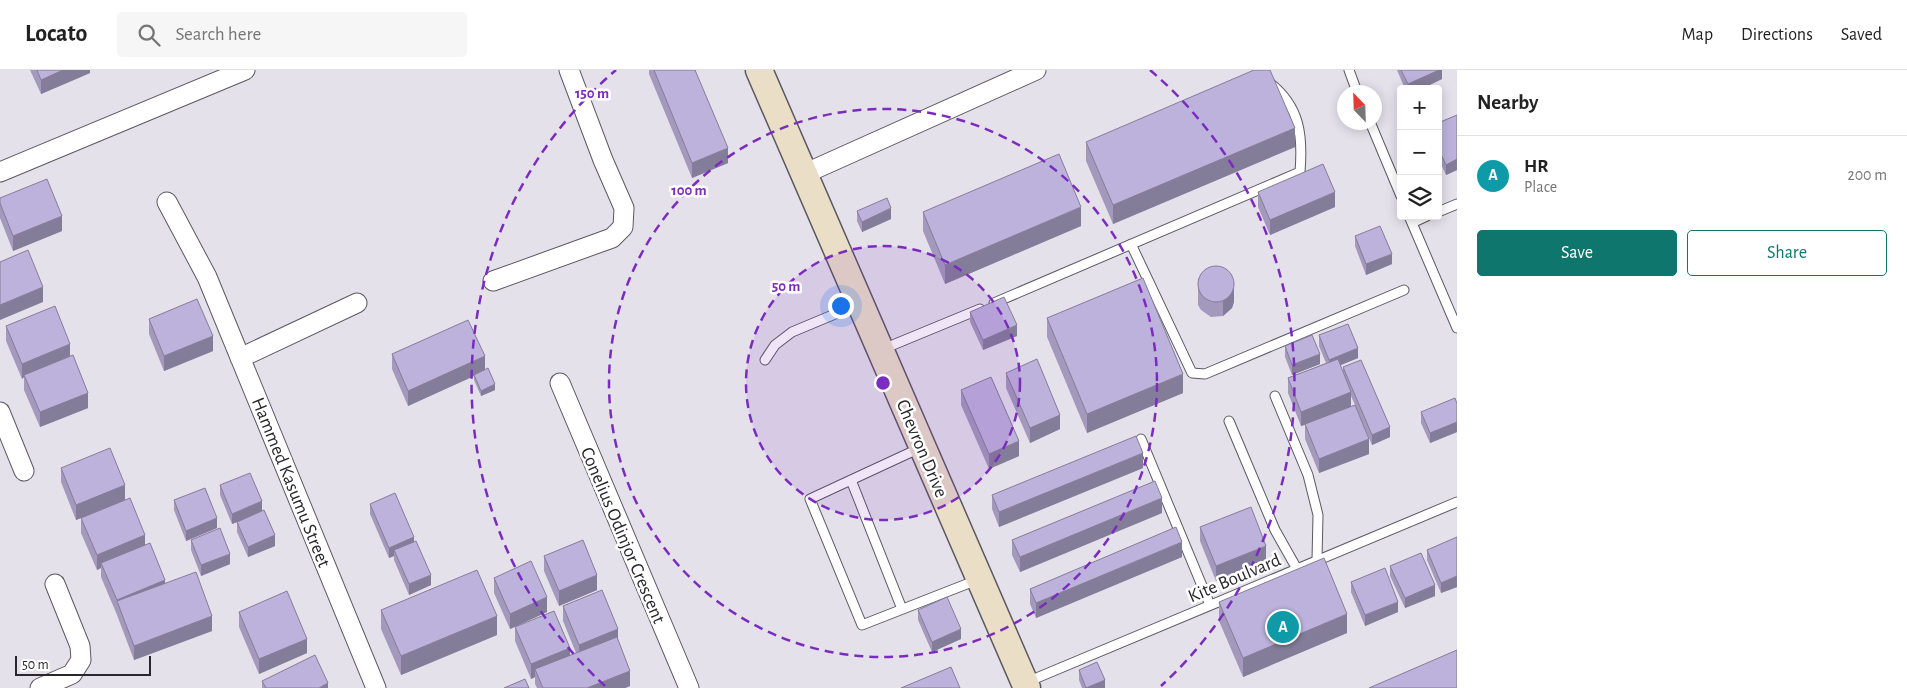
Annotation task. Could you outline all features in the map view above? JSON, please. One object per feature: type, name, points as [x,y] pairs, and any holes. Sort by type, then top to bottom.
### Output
[{"type":"main road","name":"Chevron Drive","points":[[759,70],[1026,686]]},
{"type":"street","points":[[0,172],[246,70]]},
{"type":"street","points":[[493,281],[612,238],[623,227],[624,208],[602,160],[569,70]]},
{"type":"street","points":[[804,174],[1036,70]]},
{"type":"street","name":"Hammed Kasumu Street","points":[[167,202],[207,277],[376,688]]},
{"type":"street","points":[[240,358],[357,303]]},
{"type":"street","name":"Conelius Odinjor Crescent","points":[[560,383],[689,688]]},
{"type":"street","points":[[0,412],[24,470]]},
{"type":"street","points":[[40,688],[72,674],[81,660],[80,646],[55,584]]},
{"type":"lane","points":[[1349,70],[1355,85]]},
{"type":"lane","points":[[881,350],[1300,172],[1302,148],[1296,114],[1280,91],[1266,80],[1259,83]]},
{"type":"lane","points":[[1373,130],[1397,186]]},
{"type":"lane","points":[[1442,210],[1457,204]]},
{"type":"lane","points":[[1411,220],[1457,328]]},
{"type":"lane","points":[[1130,244],[1192,373],[1205,374],[1404,290]]},
{"type":"lane","points":[[765,360],[775,345],[792,332],[860,303]]},
{"type":"lane","points":[[1275,396],[1308,475],[1318,515],[1317,560]]},
{"type":"lane","points":[[1229,420],[1275,530],[1297,569]]},
{"type":"lane","points":[[1141,439],[1210,605]]},
{"type":"lane","points":[[923,447],[810,499],[862,625],[979,579]]},
{"type":"lane","points":[[851,480],[902,609]]},
{"type":"lane","name":"Kite Boulvard","points":[[1026,686],[1210,605],[1457,502]]},
{"type":"building","points":[[37,70],[63,70],[41,80]]},
{"type":"building","points":[[654,70],[695,70],[728,148],[692,163]]},
{"type":"building","points":[[1254,70],[1270,70],[1295,128],[1113,205],[1086,142]]},
{"type":"building","points":[[1401,70],[1439,70],[1408,84]]},
{"type":"building","points":[[1457,115],[1457,159],[1446,165],[1442,156],[1442,121]]},
{"type":"building","points":[[1059,154],[1081,207],[945,265],[923,212]]},
{"type":"building","points":[[1323,164],[1335,192],[1270,220],[1258,192]]},
{"type":"building","points":[[47,179],[62,216],[13,236],[0,203],[0,198]]},
{"type":"building","points":[[887,198],[891,208],[862,222],[857,211]]},
{"type":"building","points":[[1380,226],[1392,254],[1366,264],[1355,236]]},
{"type":"building","points":[[28,250],[43,287],[0,305],[0,262]]},
{"type":"building","points":[[1216,266],[1223,267],[1229,271],[1233,277],[1233,291],[1229,297],[1223,301],[1216,302],[1209,301],[1203,297],[1199,291],[1198,284],[1199,277],[1203,271],[1209,267]]},
{"type":"building","points":[[1143,278],[1183,374],[1087,414],[1047,318]]},
{"type":"building","points":[[1004,297],[1017,325],[983,340],[970,312]]},
{"type":"building","points":[[197,299],[213,336],[164,356],[149,319]]},
{"type":"building","points":[[55,306],[70,344],[22,364],[6,326]]},
{"type":"building","points":[[468,320],[485,356],[408,391],[392,354]]},
{"type":"building","points":[[1348,324],[1358,348],[1329,360],[1319,335]]},
{"type":"building","points":[[1312,335],[1320,354],[1292,365],[1285,346]]},
{"type":"building","points":[[73,355],[88,393],[40,412],[24,375]]},
{"type":"building","points":[[1037,359],[1060,415],[1030,428],[1006,373]]},
{"type":"building","points":[[1338,359],[1351,392],[1301,412],[1288,378]]},
{"type":"building","points":[[1361,360],[1390,427],[1372,435],[1343,367]]},
{"type":"building","points":[[488,368],[495,384],[481,391],[474,375]]},
{"type":"building","points":[[991,377],[1019,441],[989,454],[961,390]]},
{"type":"building","points":[[1455,398],[1457,422],[1430,433],[1421,412]]},
{"type":"building","points":[[1355,405],[1369,439],[1319,459],[1305,424]]},
{"type":"building","points":[[1136,436],[1143,453],[999,512],[992,495]]},
{"type":"building","points":[[110,448],[125,485],[76,505],[61,468]]},
{"type":"building","points":[[250,473],[262,501],[232,514],[220,485]]},
{"type":"building","points":[[1155,481],[1162,498],[1020,557],[1012,540]]},
{"type":"building","points":[[205,488],[217,518],[186,531],[174,500]]},
{"type":"building","points":[[395,493],[414,537],[389,548],[370,504]]},
{"type":"building","points":[[130,498],[145,535],[97,555],[81,518]]},
{"type":"building","points":[[1251,507],[1266,546],[1216,566],[1200,527]]},
{"type":"building","points":[[264,510],[275,535],[248,547],[237,522]]},
{"type":"building","points":[[1176,527],[1182,542],[1036,603],[1030,589]]},
{"type":"building","points":[[220,528],[230,554],[201,565],[191,540]]},
{"type":"building","points":[[1457,537],[1457,576],[1441,583],[1427,550]]},
{"type":"building","points":[[583,540],[597,575],[559,591],[544,556]]},
{"type":"building","points":[[416,541],[431,575],[409,584],[394,550]]},
{"type":"building","points":[[150,543],[165,580],[117,600],[101,563]]},
{"type":"building","points":[[1421,553],[1435,585],[1405,598],[1390,566]]},
{"type":"building","points":[[1324,558],[1347,614],[1243,658],[1219,602]]},
{"type":"building","points":[[531,561],[547,597],[510,614],[494,578]]},
{"type":"building","points":[[1385,568],[1398,602],[1365,615],[1351,582]]},
{"type":"building","points":[[477,570],[497,616],[401,656],[381,610]]},
{"type":"building","points":[[196,572],[212,616],[134,646],[117,601]]},
{"type":"building","points":[[602,590],[618,629],[579,645],[563,606]]},
{"type":"building","points":[[287,591],[307,639],[259,659],[239,612]]},
{"type":"building","points":[[947,597],[961,629],[932,642],[918,610]]},
{"type":"building","points":[[554,611],[570,648],[531,664],[515,627]]},
{"type":"building","points":[[617,637],[630,671],[587,688],[543,688],[535,669]]},
{"type":"building","points":[[1457,650],[1457,688],[1369,688]]},
{"type":"building","points":[[315,655],[328,683],[319,688],[266,688],[262,681]]},
{"type":"building","points":[[1097,662],[1105,680],[1086,688],[1079,670]]},
{"type":"building","points":[[951,667],[960,688],[901,688]]},
{"type":"building","points":[[525,679],[529,688],[504,688]]},
{"type":"place","name":"HR","points":[[1283,627]]}]
